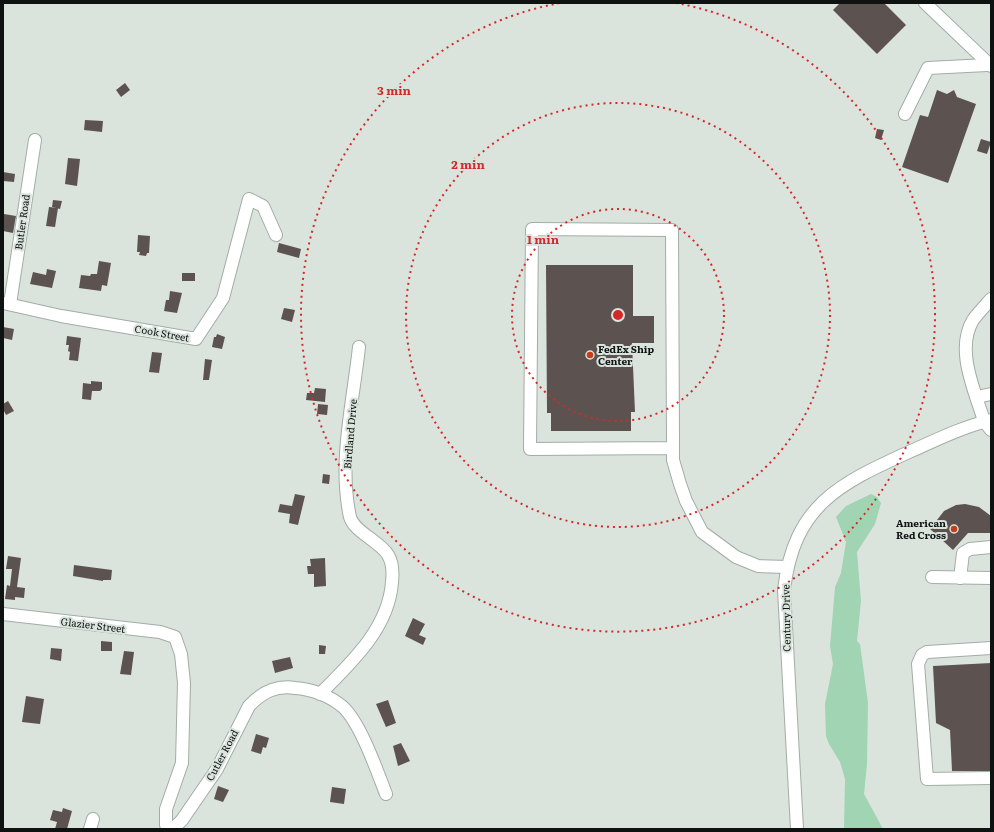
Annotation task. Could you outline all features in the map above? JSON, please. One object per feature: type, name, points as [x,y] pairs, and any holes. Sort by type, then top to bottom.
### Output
[{"type":"street","points":[[925,3],[990,64]]},
{"type":"street","points":[[905,114],[928,68],[990,64]]},
{"type":"street","name":"Butler Road","points":[[6,304],[35,140]]},
{"type":"street","name":"Cook Street","points":[[6,304],[61,316],[196,339],[223,298],[249,199],[263,206],[276,235]]},
{"type":"street","points":[[673,448],[530,449],[532,230],[672,230],[673,448],[673,460],[684,495],[702,532],[736,557],[758,566],[787,567]]},
{"type":"street","points":[[989,424],[977,397],[966,357],[966,344],[973,320],[991,299]]},
{"type":"street","name":"Birdland Drive","points":[[320,694],[356,657],[371,637],[383,617],[392,592],[393,573],[388,554],[353,523],[349,508],[346,464],[359,347]]},
{"type":"street","points":[[977,397],[991,394]]},
{"type":"street","name":"Century Drive","points":[[797,829],[784,590],[787,567],[794,546],[806,521],[818,506],[839,488],[867,472],[971,425],[989,424]]},
{"type":"street","points":[[960,578],[963,553],[970,548],[991,547]]},
{"type":"street","points":[[932,577],[991,578]]},
{"type":"street","name":"Glazier Street","points":[[3,614],[160,632],[175,637],[177,643]]},
{"type":"street","name":"Cutler Road","points":[[177,643],[181,654],[184,682],[183,752],[180,771],[166,810],[166,825],[168,828],[176,826],[182,820],[217,769],[244,714],[255,699],[270,690],[282,687],[306,689],[320,694],[335,702],[349,714],[386,794]]},
{"type":"street","points":[[991,648],[928,652],[922,655],[918,664],[927,779],[991,778]]},
{"type":"green space","points":[[871,494],[877,497],[881,503],[875,524],[857,552],[861,601],[857,641],[860,644],[868,703],[867,764],[864,794],[883,829],[844,829],[845,779],[840,762],[826,736],[825,704],[833,664],[830,646],[835,587],[841,573],[846,542],[836,517],[846,506]]},
{"type":"building","points":[[840,3],[884,3],[906,25],[877,54],[833,10]]},
{"type":"building","points":[[125,83],[130,90],[121,97],[116,90]]},
{"type":"building","points":[[937,90],[947,94],[954,90],[957,97],[976,104],[948,183],[902,167],[920,115],[928,117]]},
{"type":"building","points":[[85,120],[103,121],[102,132],[84,130]]},
{"type":"building","points":[[877,129],[884,130],[881,140],[875,138]]},
{"type":"building","points":[[981,139],[991,142],[987,154],[977,151]]},
{"type":"building","points":[[68,158],[80,159],[77,186],[65,184]]},
{"type":"building","points":[[3,172],[15,174],[14,182],[3,181]]},
{"type":"building","points":[[53,200],[62,201],[60,209],[52,207]]},
{"type":"building","points":[[49,207],[58,208],[55,227],[46,226]]},
{"type":"building","points":[[4,214],[16,216],[13,233],[3,231]]},
{"type":"building","points":[[138,235],[150,236],[149,253],[147,253],[146,256],[139,255],[140,252],[137,252]]},
{"type":"building","points":[[279,243],[301,249],[299,258],[277,252]]},
{"type":"building","points":[[99,261],[111,263],[107,286],[102,285],[101,291],[79,288],[81,275],[90,276],[91,274],[97,274]]},
{"type":"building","name":"FedEx Ship Center","points":[[546,265],[633,265],[633,316],[654,316],[654,343],[632,343],[635,412],[631,412],[631,431],[551,431],[551,413],[547,413]]},
{"type":"building","points":[[47,269],[56,271],[52,288],[30,284],[33,272],[46,275]]},
{"type":"building","points":[[182,273],[195,273],[195,281],[182,281]]},
{"type":"building","points":[[170,291],[182,293],[177,313],[164,311],[166,300],[169,300]]},
{"type":"building","points":[[284,308],[295,310],[292,322],[281,319]]},
{"type":"building","points":[[3,327],[14,329],[12,340],[3,338]]},
{"type":"building","points":[[217,334],[225,337],[222,349],[212,347],[214,337],[216,337]]},
{"type":"building","points":[[67,336],[81,338],[78,361],[69,360],[69,345],[66,345]]},
{"type":"building","points":[[152,352],[162,353],[159,373],[149,372]]},
{"type":"building","points":[[205,359],[212,360],[209,380],[203,380]]},
{"type":"building","points":[[91,381],[102,382],[102,389],[100,391],[92,391],[91,400],[82,399],[83,383],[91,384]]},
{"type":"building","points":[[315,388],[326,389],[325,402],[306,400],[307,393],[314,393]]},
{"type":"building","points":[[8,401],[14,411],[6,415],[3,409],[3,404]]},
{"type":"building","points":[[318,404],[328,405],[327,415],[317,414]]},
{"type":"building","points":[[323,474],[330,475],[329,484],[322,483]]},
{"type":"building","points":[[295,494],[305,496],[298,525],[289,523],[290,514],[278,512],[280,504],[292,506]]},
{"type":"building","points":[[965,504],[979,507],[991,516],[991,533],[968,533],[953,550],[930,529],[944,511],[956,505]]},
{"type":"building","points":[[8,556],[21,558],[17,587],[25,588],[24,598],[15,597],[15,600],[5,599],[7,585],[10,586],[12,569],[6,569]]},
{"type":"building","points":[[325,558],[326,586],[314,587],[314,574],[308,574],[307,566],[311,566],[310,559]]},
{"type":"building","points":[[74,565],[112,570],[111,580],[103,581],[73,576]]},
{"type":"building","points":[[413,618],[425,624],[419,635],[426,638],[423,645],[405,636]]},
{"type":"building","points":[[101,641],[112,642],[112,651],[101,651]]},
{"type":"building","points":[[319,645],[326,646],[325,654],[319,654]]},
{"type":"building","points":[[51,648],[62,649],[61,661],[50,659]]},
{"type":"building","points":[[124,651],[134,652],[131,675],[120,674]]},
{"type":"building","points":[[290,657],[293,668],[275,673],[272,661]]},
{"type":"building","points":[[991,663],[991,771],[952,771],[950,730],[936,723],[933,666]]},
{"type":"building","points":[[26,696],[44,699],[40,724],[22,722]]},
{"type":"building","points":[[388,700],[396,723],[386,727],[376,704]]},
{"type":"building","points":[[256,734],[269,738],[266,748],[263,747],[261,754],[251,751]]},
{"type":"building","points":[[401,743],[410,761],[398,766],[393,746]]},
{"type":"building","points":[[218,786],[229,790],[223,802],[214,799]]},
{"type":"building","points":[[332,787],[346,789],[344,804],[330,802]]},
{"type":"building","points":[[63,808],[72,811],[67,829],[55,829],[57,822],[50,820],[53,810],[62,812]]},
{"type":"place","name":"FedEx Ship Center","points":[[590,355]]},
{"type":"place","name":"American Red Cross","points":[[954,529]]}]
